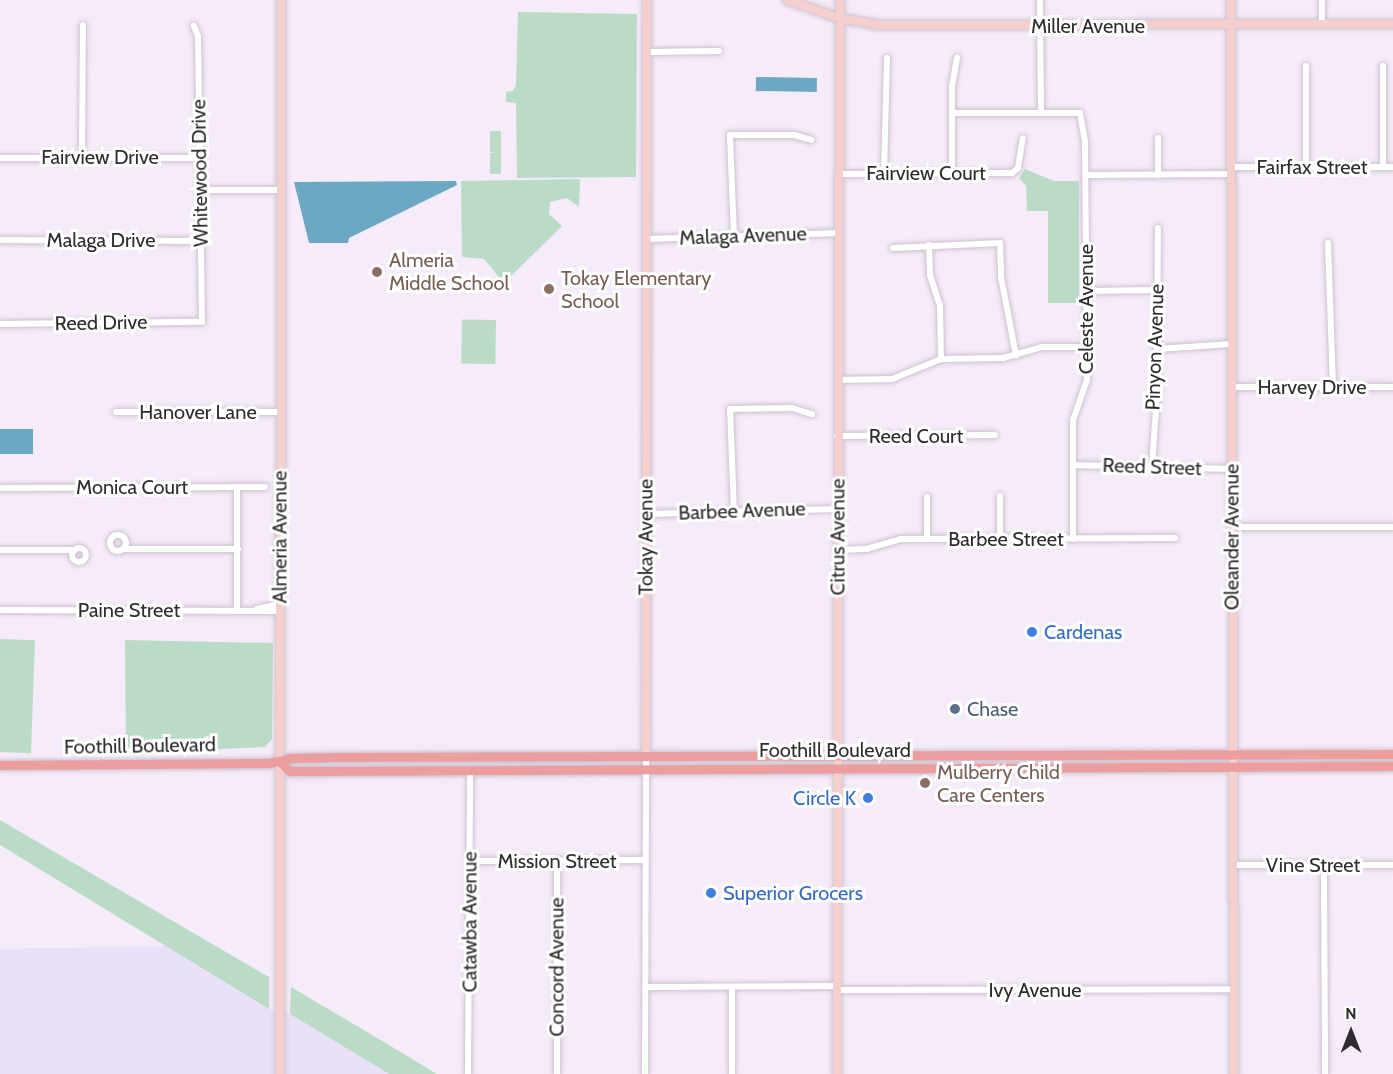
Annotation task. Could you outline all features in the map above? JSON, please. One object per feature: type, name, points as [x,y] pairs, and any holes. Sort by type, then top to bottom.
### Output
[{"type":"main road","points":[[993,767],[1003,761],[1046,760],[1054,754]]},
{"type":"main road","name":"Foothill Boulevard","points":[[0,765],[280,763],[290,758],[1393,754]]},
{"type":"main road","name":"Foothill Boulevard","points":[[280,763],[290,771],[1393,766]]},
{"type":"street","name":"Almeria Avenue","points":[[280,1074],[281,0]]},
{"type":"street","name":"Tokay Avenue","points":[[645,1074],[647,0]]},
{"type":"street","name":"Miller Avenue","points":[[787,0],[839,18],[879,25],[1393,24]]},
{"type":"street","name":"Citrus Avenue","points":[[837,1074],[840,0]]},
{"type":"street","points":[[952,113],[1041,112],[1040,0]]},
{"type":"street","name":"Oleander Avenue","points":[[1231,0],[1234,1074]]},
{"type":"street","points":[[1322,0],[1322,25]]},
{"type":"street","points":[[82,157],[83,25]]},
{"type":"street","name":"Whitewood Drive","points":[[194,26],[198,36],[202,190],[202,322]]},
{"type":"street","points":[[647,52],[719,51]]},
{"type":"street","points":[[952,173],[952,113],[957,57]]},
{"type":"street","points":[[884,173],[887,58]]},
{"type":"street","points":[[1306,66],[1306,167]]},
{"type":"street","points":[[1383,66],[1383,167]]},
{"type":"street","name":"Celeste Avenue","points":[[1041,112],[1080,113],[1085,175],[1087,380],[1073,420],[1073,538]]},
{"type":"street","points":[[734,236],[730,135],[794,135],[812,141]]},
{"type":"street","name":"Fairview Court","points":[[840,174],[1012,173],[1018,168],[1023,138]]},
{"type":"street","points":[[1158,138],[1158,175]]},
{"type":"street","name":"Fairview Drive","points":[[0,158],[201,158]]},
{"type":"street","name":"Fairfax Street","points":[[1085,175],[1158,175],[1306,167],[1393,167]]},
{"type":"street","points":[[202,190],[281,190]]},
{"type":"street","name":"Pinyon Avenue","points":[[1152,466],[1157,349],[1158,228]]},
{"type":"street","name":"Malaga Avenue","points":[[646,239],[840,233]]},
{"type":"street","name":"Malaga Drive","points":[[0,240],[201,241]]},
{"type":"street","points":[[893,248],[1000,243],[1001,277],[1016,356]]},
{"type":"street","points":[[1328,243],[1333,387]]},
{"type":"street","points":[[929,245],[930,275],[940,305],[941,359]]},
{"type":"street","points":[[1086,291],[1157,291]]},
{"type":"street","name":"Reed Drive","points":[[0,324],[202,322]]},
{"type":"street","points":[[1157,349],[1232,344]]},
{"type":"street","points":[[838,380],[892,379],[941,359],[1016,356],[1042,347],[1086,347]]},
{"type":"street","name":"Harvey Drive","points":[[1232,387],[1393,387]]},
{"type":"street","points":[[734,512],[730,409],[792,408],[812,414]]},
{"type":"street","name":"Hanover Lane","points":[[116,412],[280,412]]},
{"type":"street","name":"Reed Court","points":[[837,436],[995,435]]},
{"type":"street","name":"Reed Street","points":[[1073,465],[1232,469]]},
{"type":"street","points":[[237,487],[237,610]]},
{"type":"street","name":"Monica Court","points":[[0,488],[265,487]]},
{"type":"street","points":[[1000,496],[1000,539]]},
{"type":"street","points":[[927,497],[927,539]]},
{"type":"street","name":"Barbee Avenue","points":[[646,514],[838,509]]},
{"type":"street","points":[[1233,527],[1393,527]]},
{"type":"street","name":"Barbee Street","points":[[838,550],[866,549],[900,539],[1175,538]]},
{"type":"street","points":[[123,549],[238,549]]},
{"type":"street","points":[[0,550],[75,550]]},
{"type":"street","name":"Paine Street","points":[[0,610],[280,608]]},
{"type":"street","name":"Catawba Avenue","points":[[468,1074],[470,770]]},
{"type":"street","name":"Mission Street","points":[[470,861],[644,860]]},
{"type":"street","name":"Concord Avenue","points":[[557,861],[557,1074]]},
{"type":"street","name":"Vine Street","points":[[1234,865],[1393,865]]},
{"type":"street","points":[[1324,865],[1326,1074]]},
{"type":"street","name":"Ivy Avenue","points":[[645,987],[1234,989]]},
{"type":"street","points":[[732,987],[732,1074]]},
{"type":"shaded area","points":[[167,946],[269,1009],[290,1014],[389,1074],[0,1074],[0,949]]},
{"type":"green space","points":[[518,12],[637,14],[636,177],[517,178],[516,103],[506,102],[506,92],[513,91],[516,84]]},
{"type":"green space","points":[[490,131],[501,131],[501,174],[490,174],[490,153],[497,153],[490,152]]},
{"type":"green space","points":[[1025,169],[1054,181],[1079,181],[1079,303],[1048,303],[1048,211],[1027,211],[1026,186],[1019,178]]},
{"type":"green space","points":[[580,179],[579,207],[567,198],[550,202],[549,214],[562,226],[504,283],[484,259],[462,257],[461,181]]},
{"type":"green space","points":[[462,319],[496,320],[495,364],[461,363]]},
{"type":"green space","points":[[0,639],[35,640],[31,753],[0,752]]},
{"type":"green space","points":[[125,640],[273,643],[272,739],[265,747],[126,753]]},
{"type":"green space","points":[[0,820],[269,977],[269,1009],[0,845]]},
{"type":"green space","points":[[291,987],[437,1074],[389,1074],[290,1014]]},
{"type":"water","points":[[756,77],[817,78],[817,92],[756,91]]},
{"type":"water","points":[[456,181],[457,185],[349,238],[348,243],[309,243],[294,182]]},
{"type":"water","points":[[0,429],[33,429],[33,454],[0,454]]},
{"type":"place","name":"Almeria Middle School","points":[[377,272]]},
{"type":"place","name":"Tokay Elementary School","points":[[549,289]]},
{"type":"place","name":"Cardenas","points":[[1032,632]]},
{"type":"place","name":"Chase","points":[[955,709]]},
{"type":"place","name":"Mulberry Child Care Centers","points":[[925,783]]},
{"type":"place","name":"Circle K","points":[[868,798]]},
{"type":"place","name":"Superior Grocers","points":[[711,893]]}]
